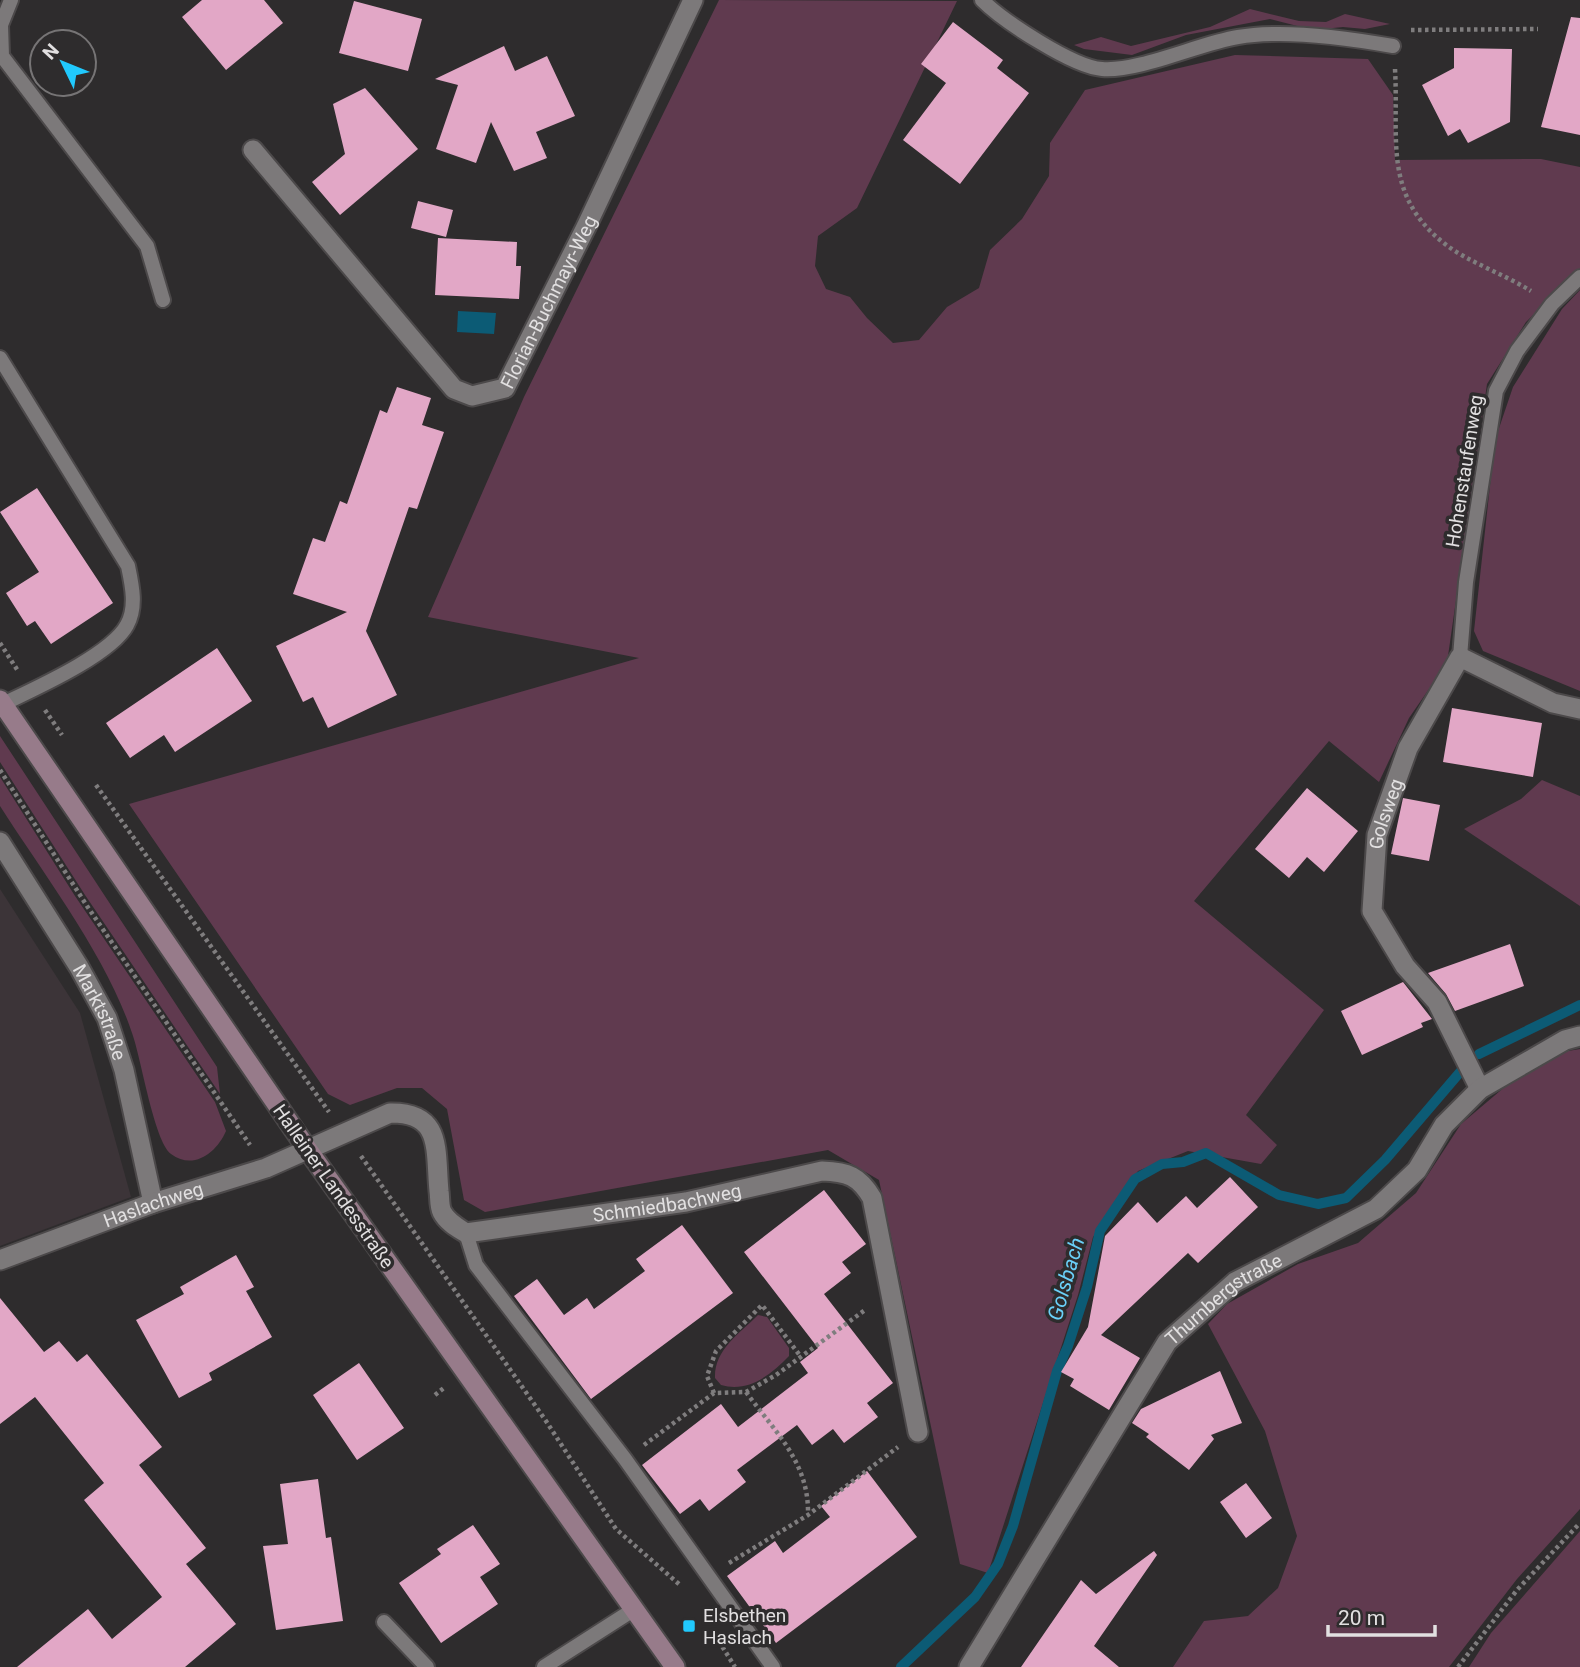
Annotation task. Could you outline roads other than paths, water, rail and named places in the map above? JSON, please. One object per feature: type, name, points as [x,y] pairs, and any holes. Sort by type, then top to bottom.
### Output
[{"type":"main road","name":"Halleiner Landesstraße","points":[[1,702],[308,1150],[675,1667]]},
{"type":"street","name":"Florian-Buchmayr-Weg","points":[[253,149],[454,389],[472,396],[505,388],[586,227],[693,0]]},
{"type":"street","points":[[1460,657],[1553,703],[1580,709]]},
{"type":"street","name":"Golsweg","points":[[1460,657],[1408,748],[1377,835],[1372,911],[1405,966],[1437,1002],[1480,1088]]},
{"type":"street","name":"Marktstraße","points":[[0,842],[79,967],[107,1018],[124,1070],[153,1203]]},
{"type":"street","name":"Thurnbergstraße","points":[[969,1667],[1167,1342],[1235,1282],[1376,1209],[1417,1170],[1444,1125],[1480,1088],[1566,1040],[1580,1036]]},
{"type":"street","points":[[308,1150],[390,1113],[411,1113],[426,1122],[434,1140],[441,1211],[451,1223],[466,1233]]},
{"type":"street","name":"Haslachweg","points":[[0,1260],[153,1203],[266,1168],[308,1150]]},
{"type":"street","name":"Schmiedbachweg","points":[[466,1233],[686,1202],[822,1171],[841,1171],[862,1182],[872,1198],[918,1432]]},
{"type":"lane","points":[[11,0],[1,25],[2,56],[147,246],[163,300]]},
{"type":"lane","points":[[982,0],[1057,53],[1102,69],[1145,62],[1239,36],[1277,35],[1393,46]]},
{"type":"lane","name":"Hohenstaufenweg","points":[[1460,657],[1466,582],[1496,391],[1517,351],[1552,304],[1580,277]]},
{"type":"lane","points":[[0,358],[128,566],[134,596],[128,625],[108,646],[31,690],[1,702]]},
{"type":"lane","points":[[466,1233],[476,1265],[711,1576],[773,1667]]},
{"type":"lane","points":[[544,1667],[633,1610]]},
{"type":"lane","points":[[384,1622],[427,1667]]},
{"type":"water","points":[[458,311],[496,313],[494,334],[457,332]]},
{"type":"waterway","name":"Golsbach","points":[[1479,1054],[1580,1005]]},
{"type":"waterway","name":"Golsbach","points":[[901,1667],[975,1597],[998,1564],[1013,1526],[1057,1371],[1087,1287],[1100,1231],[1135,1179],[1162,1164],[1183,1162],[1206,1153],[1279,1195],[1318,1204],[1346,1198],[1385,1160],[1461,1071]]},
{"type":"place","name":"Elsbethen Haslach","points":[[689,1626]]}]
